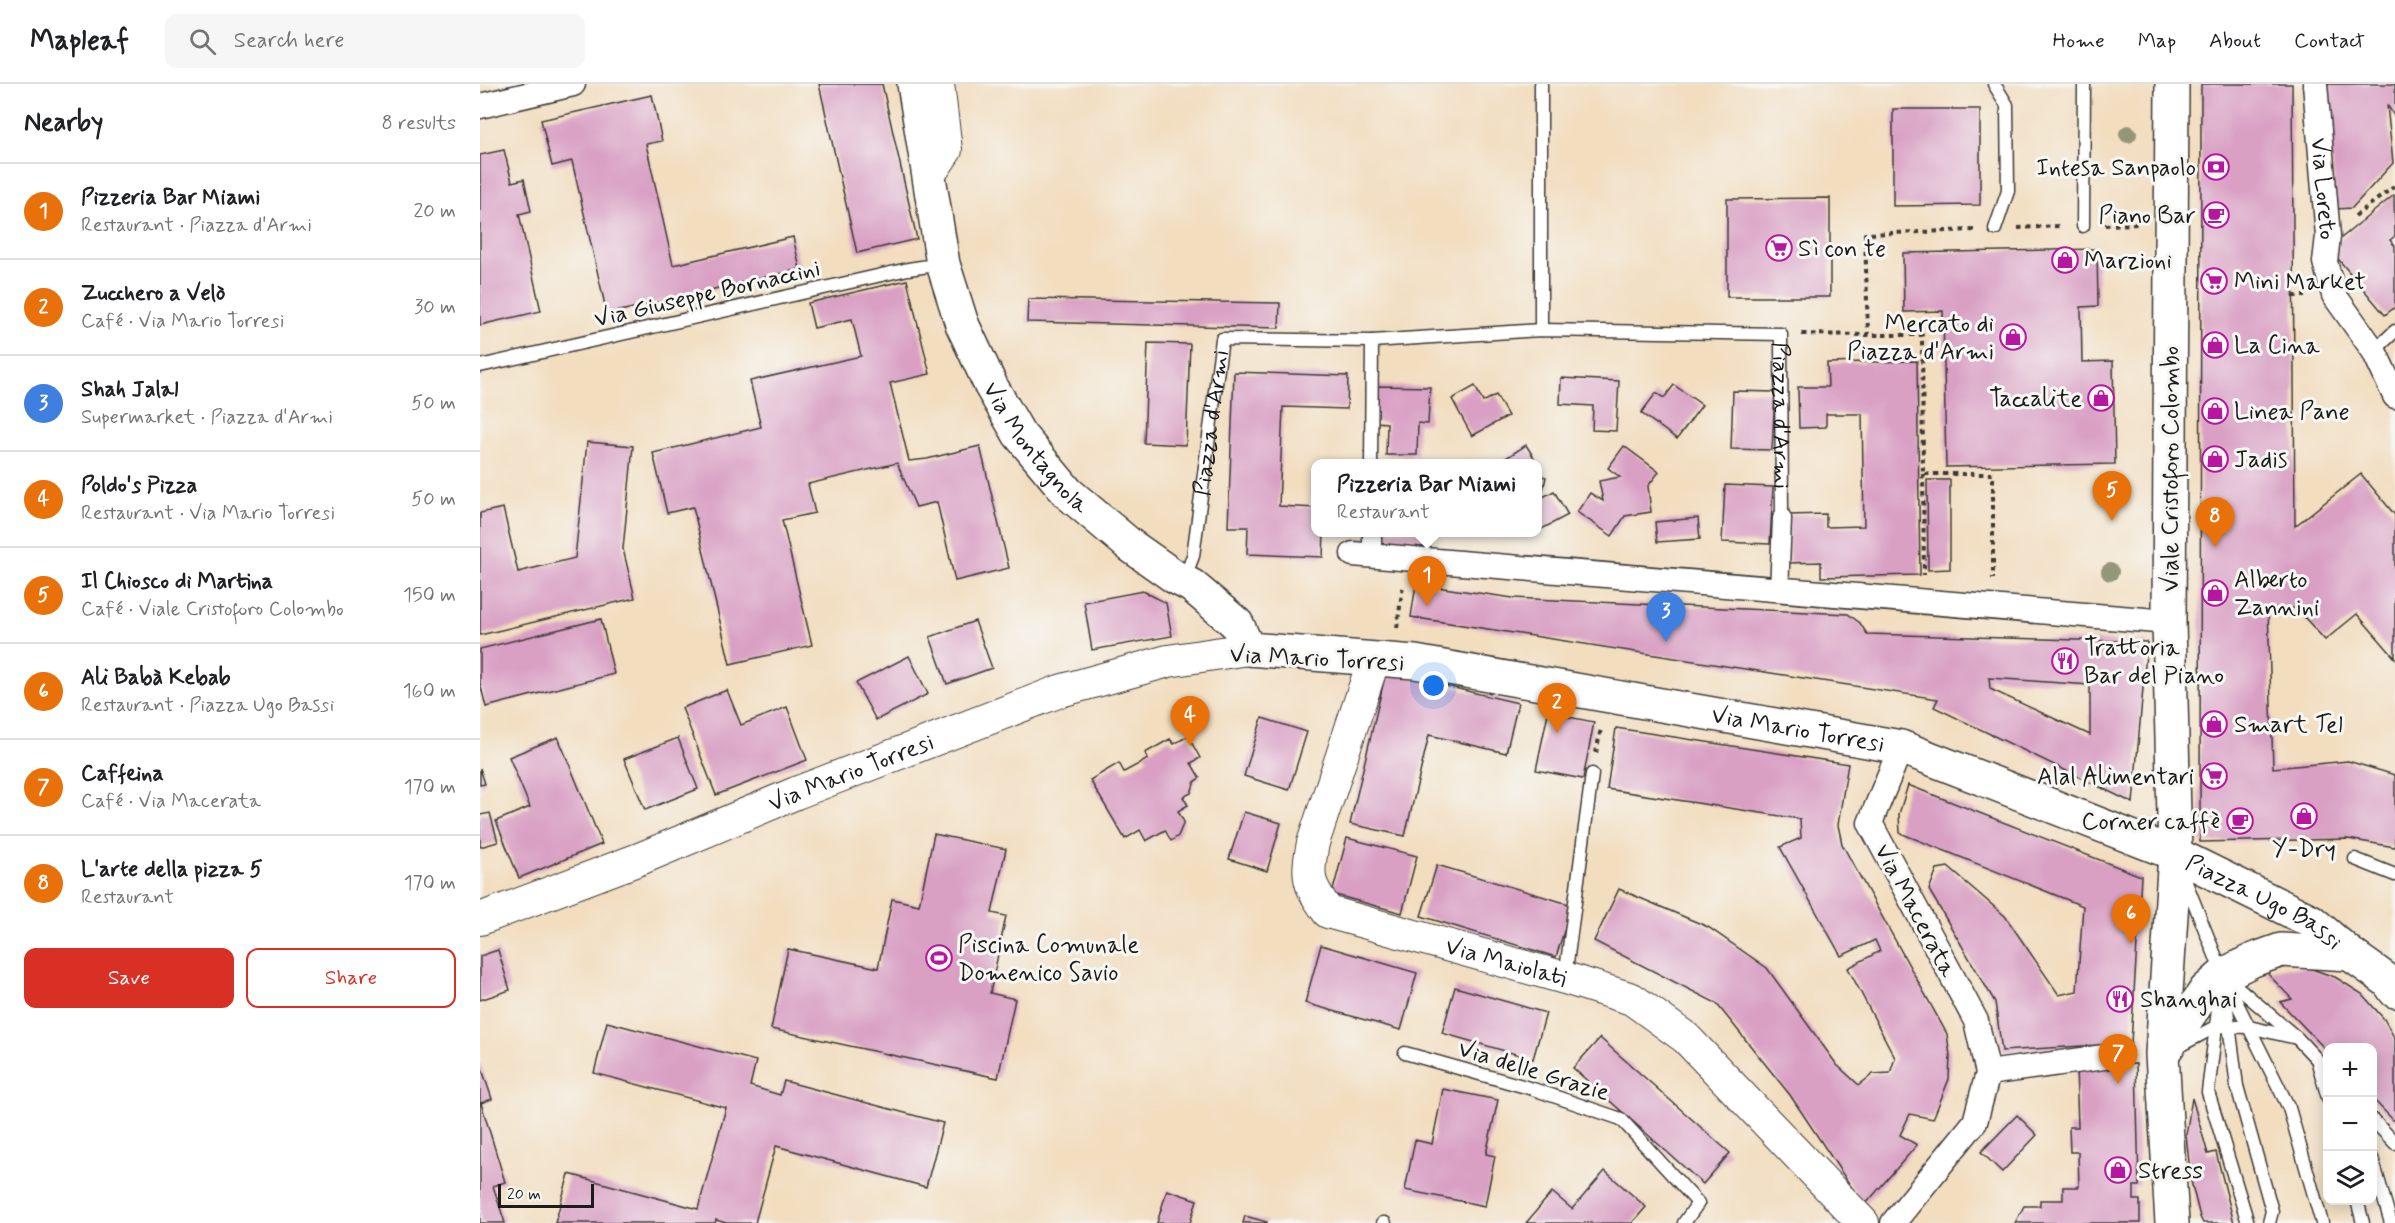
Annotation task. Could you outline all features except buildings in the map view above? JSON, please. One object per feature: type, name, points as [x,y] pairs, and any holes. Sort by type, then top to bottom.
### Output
[{"type":"main road","name":"Via Montagnola","points":[[914,84],[943,264],[962,324],[991,386],[1019,434],[1068,493],[1131,546],[1184,581],[1237,624],[1248,650]]},
{"type":"main road","name":"Viale Cristoforo Colombo","points":[[2172,84],[2169,622],[2175,854]]},
{"type":"main road","name":"Via Mario Torresi","points":[[1248,650],[1383,659],[1606,694],[1900,747],[2175,854]]},
{"type":"main road","name":"Piazza Ugo Bassi","points":[[2173,1222],[2162,1054],[2175,854],[2311,921],[2350,954],[2388,981],[2395,991]]},
{"type":"main road","name":"Piazza Ugo Bassi","points":[[2162,1054],[2206,990],[2223,975],[2253,960],[2281,950],[2350,954]]},
{"type":"street","points":[[480,106],[573,84]]},
{"type":"street","points":[[929,175],[946,150],[938,84]]},
{"type":"street","name":"Via Loreto","points":[[2315,84],[2328,236],[2325,262],[2334,295],[2374,351],[2395,396]]},
{"type":"street","name":"Piazza d'Armi","points":[[1779,591],[1782,518]]},
{"type":"street","points":[[1366,548],[1406,558],[2169,622]]},
{"type":"street","name":"Via Mario Torresi","points":[[480,919],[642,858],[796,793],[1060,691],[1168,661],[1248,650]]},
{"type":"street","name":"Via Maiolati","points":[[1383,659],[1313,843],[1309,864],[1311,889],[1328,912],[1632,999],[1686,1038],[1863,1223]]},
{"type":"street","name":"Via Macerata","points":[[1893,1223],[1975,1122],[1988,1073],[1976,1021],[1870,824],[1900,747]]},
{"type":"street","points":[[1988,1073],[2104,1057]]},
{"type":"lane","points":[[1541,84],[1541,330]]},
{"type":"lane","points":[[1994,84],[2007,105],[2008,191],[1995,229]]},
{"type":"lane","points":[[2083,226],[2084,84]]},
{"type":"lane","name":"Via Giuseppe Bornaccini","points":[[480,366],[908,269],[943,264]]},
{"type":"lane","name":"Piazza d'Armi","points":[[1184,581],[1193,556],[1222,339],[1372,341],[1541,330],[1781,334],[1782,518]]},
{"type":"lane","points":[[2374,351],[2395,331]]},
{"type":"lane","points":[[1371,459],[1372,341]]},
{"type":"lane","points":[[1565,978],[1593,774]]},
{"type":"lane","name":"Piazza Ugo Bassi","points":[[2175,854],[2223,975],[2289,1108],[2322,1223]]},
{"type":"lane","points":[[2355,859],[2395,875]]},
{"type":"lane","name":"Piazza Ugo Bassi","points":[[2223,975],[2223,1025],[2208,1092],[2248,1223]]},
{"type":"lane","name":"Piazza Ugo Bassi","points":[[2223,975],[2297,1038],[2323,1066]]},
{"type":"lane","points":[[2162,1054],[2223,1025],[2249,1027],[2297,1038]]},
{"type":"lane","name":"Piazza Ugo Bassi","points":[[2223,1025],[2237,1086],[2272,1211],[2268,1223]]},
{"type":"lane","name":"Via delle Grazie","points":[[1405,1053],[1533,1089],[1621,1119],[1698,1203],[1684,1223]]},
{"type":"lane","name":"Piazza Ugo Bassi","points":[[2316,1059],[2328,1097]]},
{"type":"lane","points":[[2377,1123],[2395,1143]]},
{"type":"lane","points":[[2377,1172],[2391,1223]]},
{"type":"lane","points":[[2358,1205],[2363,1223]]},
{"type":"path","points":[[2328,236],[2395,186]]},
{"type":"path","points":[[1868,335],[1865,234],[2136,224],[2137,235]]},
{"type":"path","points":[[1781,334],[1922,335],[1924,603]]},
{"type":"path","points":[[1923,474],[1993,474],[1992,606]]},
{"type":"path","points":[[1383,659],[1406,558]]},
{"type":"path","points":[[1593,774],[1606,694]]},
{"type":"place","name":"Intesa Sanpaolo","points":[[2216,167]]},
{"type":"place","name":"Piano Bar","points":[[2216,215]]},
{"type":"place","name":"Sì con te","points":[[1779,248]]},
{"type":"place","name":"Marzioni","points":[[2065,260]]},
{"type":"place","name":"Mini Market","points":[[2214,281]]},
{"type":"place","name":"Mercato di Piazza d'Armi","points":[[2013,337]]},
{"type":"place","name":"La Cina","points":[[2215,345]]},
{"type":"place","name":"Taccalite","points":[[2101,398]]},
{"type":"place","name":"Linea Pane","points":[[2215,411]]},
{"type":"place","name":"Jadis","points":[[2215,459]]},
{"type":"place","name":"Il Chiosco di Martina","points":[[2112,521]]},
{"type":"place","name":"L'arte della pizza 5","points":[[2215,547]]},
{"type":"place","name":"Alberto Zannini","points":[[2215,593]]},
{"type":"place","name":"Pizzeria Bar Miami","points":[[1427,606]]},
{"type":"place","name":"Shah Jalal","points":[[1666,642]]},
{"type":"place","name":"Trattoria Bar del Piano","points":[[2065,661]]},
{"type":"place","name":"Smart Tel","points":[[2214,724]]},
{"type":"place","name":"Zucchero a Velò","points":[[1557,733]]},
{"type":"place","name":"Poldo's Pizza","points":[[1190,746]]},
{"type":"place","name":"Alal Alimentari","points":[[2214,776]]},
{"type":"place","name":"Y-Dry","points":[[2304,816]]},
{"type":"place","name":"Corner caffè","points":[[2240,821]]},
{"type":"place","name":"Ali Babà Kebab","points":[[2131,944]]},
{"type":"place","name":"Piscina Comunale Domenico Savio","points":[[939,958]]},
{"type":"place","name":"Shanghai","points":[[2120,999]]},
{"type":"place","name":"Caffeina","points":[[2118,1084]]},
{"type":"place","name":"Stress","points":[[2118,1170]]}]
